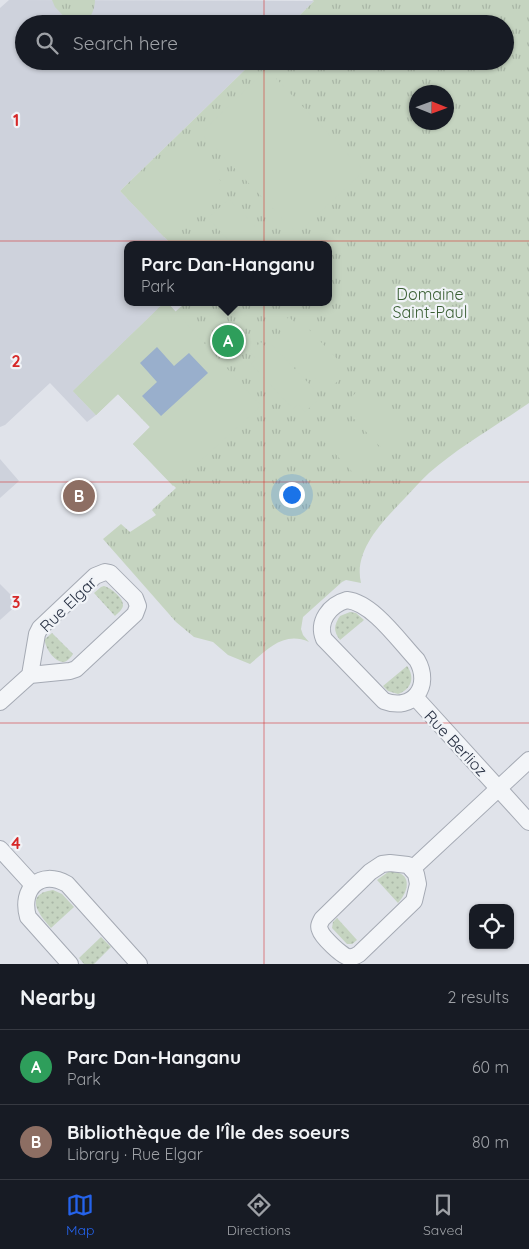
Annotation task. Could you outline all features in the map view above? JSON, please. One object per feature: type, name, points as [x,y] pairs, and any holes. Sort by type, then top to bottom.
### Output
[{"type":"street","name":"Rue Elgar","points":[[106,572],[110,573],[134,598],[138,606],[134,614],[76,669],[30,674],[37,634],[40,628],[95,576],[106,572]]},
{"type":"street","name":"Rue Berlioz","points":[[347,600],[364,605],[370,609],[417,660],[422,670],[422,676],[419,692],[415,697],[408,702],[394,704],[384,702],[329,645],[322,632],[322,626],[328,612],[334,606],[347,600]]},
{"type":"street","points":[[0,702],[30,674]]},
{"type":"street","name":"Rue Berlioz","points":[[415,697],[529,822]]},
{"type":"street","name":"Rue Berlioz","points":[[412,869],[529,760]]},
{"type":"street","points":[[0,849],[33,885]]},
{"type":"street","points":[[390,863],[403,863],[412,869],[418,879],[414,901],[356,956],[350,958],[343,956],[320,932],[320,924],[324,916],[370,872],[382,864],[390,863]]},
{"type":"street","points":[[70,964],[28,917],[26,910],[28,892],[39,881],[54,879],[67,884],[139,964]]},
{"type":"shaded area","points":[[9,0],[314,1],[300,15],[15,15],[15,70],[245,70],[120,191],[168,241],[124,241],[124,306],[161,306],[73,391],[96,415],[87,422],[50,383],[5,425],[0,427],[0,8]]},
{"type":"shaded area","points":[[0,459],[19,481],[0,498]]},
{"type":"shaded area","points":[[0,584],[19,603],[0,620]]},
{"type":"green space","points":[[52,0],[95,0],[91,15],[63,15],[55,7]]},
{"type":"green space","name":"Domaine Saint-Paul","points":[[312,0],[529,0],[529,403],[441,463],[388,516],[366,547],[360,571],[361,583],[346,580],[342,582],[303,617],[301,629],[309,642],[300,639],[284,640],[277,643],[250,664],[228,655],[213,642],[194,637],[176,622],[103,539],[121,524],[130,532],[156,515],[152,510],[176,488],[133,444],[150,427],[118,394],[96,415],[73,391],[161,306],[170,306],[175,312],[182,306],[332,306],[332,241],[168,241],[120,191],[245,70],[514,70],[514,15],[300,15],[314,1]]},
{"type":"green space","points":[[268,70],[364,171],[297,234],[201,133]]},
{"type":"green space","points":[[185,143],[222,182],[164,237],[127,198]]},
{"type":"green space","points":[[229,199],[269,241],[229,241],[208,218]]},
{"type":"green space","points":[[202,224],[217,241],[184,241]]},
{"type":"green space","points":[[161,306],[171,306],[261,406],[173,486],[133,444],[150,427],[118,394],[96,415],[73,391]]},
{"type":"green space","points":[[289,317],[295,323],[299,319],[341,363],[337,368],[344,376],[332,386],[325,378],[320,383],[279,338],[283,334],[277,327]]},
{"type":"green space","points":[[261,342],[268,349],[272,345],[314,389],[310,393],[317,401],[305,412],[298,404],[293,409],[251,364],[256,359],[250,352]]},
{"type":"green space","points":[[363,386],[405,431],[384,451],[342,406]]},
{"type":"green space","points":[[335,413],[377,457],[357,477],[315,432]]},
{"type":"green space","points":[[104,586],[116,594],[123,603],[122,609],[115,616],[94,593]]},
{"type":"green space","points":[[350,612],[356,613],[364,620],[340,640],[335,631],[336,622],[340,616]]},
{"type":"green space","points":[[52,633],[73,654],[64,662],[57,660],[46,646],[45,639]]},
{"type":"green space","points":[[407,666],[411,674],[409,686],[398,694],[388,691],[383,686]]},
{"type":"green space","points":[[388,872],[401,874],[407,882],[405,892],[398,903],[377,880]]},
{"type":"green space","points":[[53,890],[62,894],[74,907],[51,928],[38,911],[36,900],[44,892]]},
{"type":"green space","points":[[337,918],[357,940],[352,944],[347,944],[332,928],[333,922]]},
{"type":"green space","points":[[101,937],[111,947],[94,964],[84,964],[79,958]]},
{"type":"water","points":[[157,347],[174,366],[189,353],[208,373],[161,416],[142,396],[157,382],[140,363]]},
{"type":"place","name":"Parc Dan-Hanganu","points":[[228,341]]},
{"type":"place","name":"Bibliothèque de l'Île des soeurs","points":[[79,496]]}]
